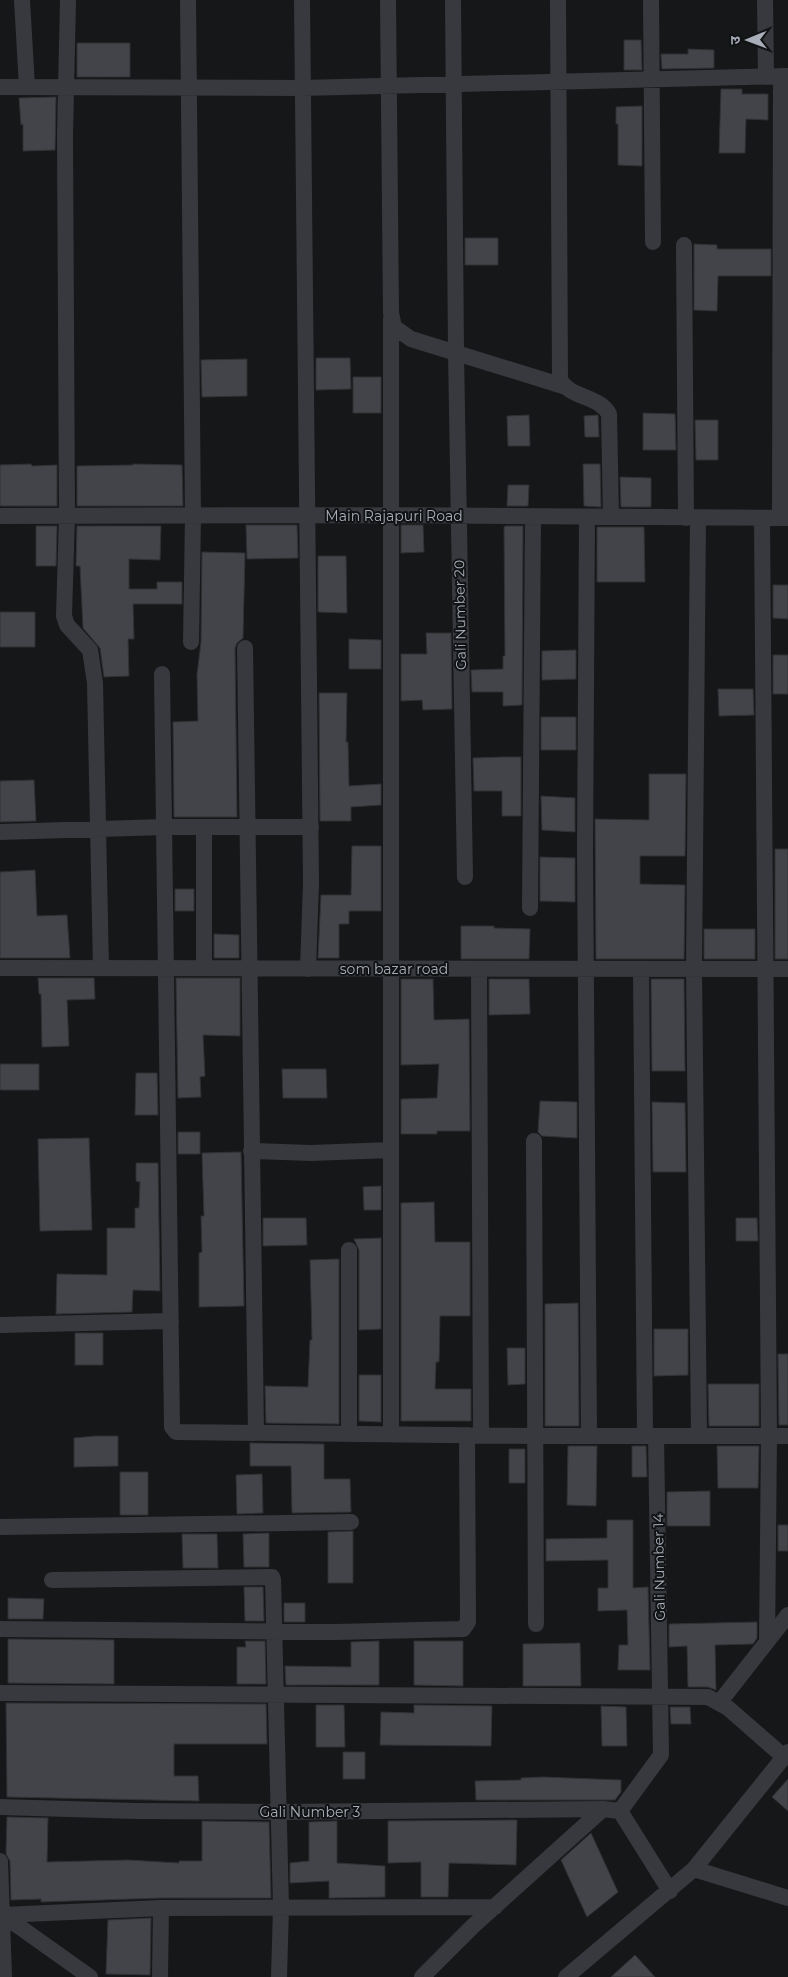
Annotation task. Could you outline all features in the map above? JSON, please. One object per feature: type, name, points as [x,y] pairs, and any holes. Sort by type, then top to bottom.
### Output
[{"type":"street","points":[[22,0],[27,87]]},
{"type":"street","points":[[68,0],[65,87],[68,516],[64,616],[67,625],[90,650],[95,683],[100,968]]},
{"type":"street","points":[[188,0],[193,517],[191,642]]},
{"type":"street","points":[[302,0],[301,88],[308,516],[310,828],[308,968]]},
{"type":"street","points":[[388,0],[391,319],[391,1434]]},
{"type":"street","name":"Gali Number 20","points":[[453,0],[459,622],[465,877]]},
{"type":"street","points":[[558,0],[560,372],[563,386]]},
{"type":"street","points":[[651,0],[653,242]]},
{"type":"street","points":[[765,0],[778,76],[784,518]]},
{"type":"street","points":[[0,87],[390,87],[778,76]]},
{"type":"street","points":[[684,245],[692,518],[699,1436]]},
{"type":"street","points":[[391,319],[394,327],[411,339],[563,386],[602,406],[609,414],[611,517]]},
{"type":"street","name":"Main Rajapuri Road","points":[[0,516],[193,517],[391,514],[784,518]]},
{"type":"street","points":[[530,908],[533,516]]},
{"type":"street","points":[[587,517],[586,969],[589,1436]]},
{"type":"street","points":[[762,518],[769,1436],[767,1642]]},
{"type":"street","points":[[245,648],[246,828],[256,1432]]},
{"type":"street","points":[[162,674],[172,1426],[176,1432],[181,1434],[256,1432],[536,1436],[788,1436]]},
{"type":"street","points":[[0,832],[164,827],[310,828]]},
{"type":"street","points":[[204,828],[204,968]]},
{"type":"street","name":"som bazar road","points":[[0,968],[788,969]]},
{"type":"street","points":[[0,1629],[458,1630],[466,1627],[468,1622],[468,1526],[474,1435],[479,969]]},
{"type":"street","name":"Gali Number 14","points":[[620,1811],[661,1755],[661,1698],[650,1436],[641,969]]},
{"type":"street","points":[[534,1141],[536,1624]]},
{"type":"street","points":[[251,1151],[311,1153],[391,1150]]},
{"type":"street","points":[[349,1250],[349,1434]]},
{"type":"street","points":[[0,1325],[171,1321]]},
{"type":"street","points":[[0,1527],[351,1522]]},
{"type":"street","points":[[52,1580],[272,1576],[274,1582],[276,1630],[281,1908],[279,1977]]},
{"type":"street","points":[[719,1703],[788,1615]]},
{"type":"street","points":[[0,1693],[708,1697],[728,1708],[786,1755],[694,1870],[566,1977]]},
{"type":"street","name":"Gali Number 3","points":[[0,1807],[278,1812],[603,1809],[620,1811]]},
{"type":"street","points":[[422,1977],[495,1907],[603,1809]]},
{"type":"street","points":[[620,1811],[670,1891]]},
{"type":"street","points":[[0,1861],[4,1977]]},
{"type":"street","points":[[694,1870],[788,1898]]},
{"type":"street","points":[[1,1914],[161,1908],[495,1907]]},
{"type":"street","points":[[160,1977],[161,1908]]},
{"type":"street","points":[[1,1914],[90,1977]]},
{"type":"building","points":[[624,40],[641,40],[642,70],[624,70]]},
{"type":"building","points":[[77,43],[130,43],[130,77],[77,77]]},
{"type":"building","points":[[688,49],[714,50],[714,68],[662,69],[661,54],[688,54]]},
{"type":"building","points":[[721,89],[742,89],[742,94],[768,94],[768,120],[746,119],[745,153],[719,153]]},
{"type":"building","points":[[56,97],[55,150],[23,151],[23,124],[21,125],[19,98]]},
{"type":"building","points":[[642,106],[642,166],[618,165],[616,107]]},
{"type":"building","points":[[465,238],[498,238],[498,265],[465,265]]},
{"type":"building","points":[[694,244],[717,245],[717,249],[771,249],[771,276],[718,276],[717,311],[694,310]]},
{"type":"building","points":[[316,358],[350,358],[351,389],[316,390]]},
{"type":"building","points":[[247,359],[247,396],[202,397],[201,360]]},
{"type":"building","points":[[353,377],[381,377],[381,413],[353,413]]},
{"type":"building","points":[[643,413],[675,414],[676,450],[643,450]]},
{"type":"building","points":[[529,415],[530,446],[508,446],[507,416]]},
{"type":"building","points":[[598,415],[599,437],[585,437],[584,416]]},
{"type":"building","points":[[695,420],[718,420],[718,460],[696,460]]},
{"type":"building","points":[[31,464],[32,466],[57,465],[57,506],[0,506],[0,465]]},
{"type":"building","points":[[583,464],[600,464],[601,507],[584,506]]},
{"type":"building","points":[[182,465],[183,506],[77,506],[77,466]]},
{"type":"building","points":[[620,477],[651,478],[651,507],[621,507]]},
{"type":"building","points":[[508,485],[529,485],[528,506],[507,506]]},
{"type":"building","points":[[246,525],[297,525],[298,558],[247,559]]},
{"type":"building","points":[[401,525],[423,525],[424,552],[401,553]]},
{"type":"building","points":[[36,526],[57,526],[56,566],[36,566]]},
{"type":"building","points":[[77,526],[161,526],[160,560],[129,559],[129,589],[157,589],[157,582],[182,582],[182,604],[133,604],[134,639],[128,639],[129,676],[104,677],[100,648],[83,628],[80,566],[76,566]]},
{"type":"building","points":[[523,526],[522,705],[503,706],[503,692],[472,692],[471,670],[503,669],[503,656],[505,656],[504,527]]},
{"type":"building","points":[[597,527],[644,527],[645,582],[597,582]]},
{"type":"building","points":[[202,552],[245,553],[243,638],[237,643],[235,648],[237,817],[174,817],[173,722],[198,721],[197,675],[201,642]]},
{"type":"building","points":[[318,556],[346,556],[347,613],[318,612]]},
{"type":"building","points":[[773,585],[788,585],[788,619],[773,618]]},
{"type":"building","points":[[0,612],[35,612],[35,647],[0,647]]},
{"type":"building","points":[[426,633],[451,633],[452,709],[423,710],[422,700],[401,701],[401,654],[427,654]]},
{"type":"building","points":[[349,639],[381,640],[381,669],[349,669]]},
{"type":"building","points":[[576,650],[576,679],[542,680],[542,651]]},
{"type":"building","points":[[773,655],[788,655],[788,694],[773,694]]},
{"type":"building","points":[[718,689],[753,689],[754,715],[719,716]]},
{"type":"building","points":[[319,693],[347,693],[346,742],[348,742],[349,786],[381,784],[381,805],[351,807],[351,821],[320,821]]},
{"type":"building","points":[[541,717],[576,717],[576,750],[541,750]]},
{"type":"building","points":[[521,757],[521,816],[502,816],[502,791],[474,791],[473,758]]},
{"type":"building","points":[[649,774],[686,774],[685,856],[640,856],[640,884],[685,885],[684,959],[596,959],[595,819],[649,820]]},
{"type":"building","points":[[34,780],[36,821],[0,822],[0,781]]},
{"type":"building","points":[[541,796],[575,798],[575,832],[542,830]]},
{"type":"building","points":[[352,846],[381,846],[381,911],[349,911],[349,924],[339,924],[339,958],[318,958],[321,895],[351,895]]},
{"type":"building","points":[[775,849],[788,849],[788,959],[775,959]]},
{"type":"building","points":[[540,857],[575,858],[575,902],[540,901]]},
{"type":"building","points":[[35,870],[37,916],[67,915],[70,958],[0,958],[0,872]]},
{"type":"building","points":[[175,889],[194,889],[194,911],[175,911]]},
{"type":"building","points":[[461,926],[530,929],[529,959],[461,959]]},
{"type":"building","points":[[704,929],[755,929],[755,959],[704,959]]},
{"type":"building","points":[[214,934],[239,935],[239,958],[214,958]]},
{"type":"building","points":[[38,978],[94,978],[95,999],[67,1000],[69,1046],[42,1047],[41,994],[39,994]]},
{"type":"building","points":[[176,978],[240,978],[240,1036],[203,1035],[205,1076],[200,1077],[201,1097],[178,1098]]},
{"type":"building","points":[[401,979],[433,979],[434,1020],[469,1019],[470,1131],[437,1131],[437,1134],[401,1134],[401,1099],[437,1098],[439,1064],[401,1065]]},
{"type":"building","points":[[489,979],[529,979],[530,1014],[489,1015]]},
{"type":"building","points":[[651,979],[684,979],[685,1071],[652,1071]]},
{"type":"building","points":[[0,1064],[39,1064],[39,1090],[0,1090]]},
{"type":"building","points":[[282,1069],[326,1069],[327,1098],[283,1098]]},
{"type":"building","points":[[136,1073],[157,1073],[158,1115],[135,1115]]},
{"type":"building","points":[[540,1101],[577,1102],[577,1138],[542,1136],[538,1132]]},
{"type":"building","points":[[652,1102],[685,1103],[686,1172],[653,1172]]},
{"type":"building","points":[[178,1132],[200,1132],[200,1154],[178,1154]]},
{"type":"building","points":[[89,1138],[92,1230],[40,1231],[38,1139]]},
{"type":"building","points":[[241,1152],[244,1306],[199,1307],[199,1253],[202,1252],[201,1216],[204,1216],[202,1153]]},
{"type":"building","points":[[136,1163],[158,1163],[160,1291],[133,1290],[132,1312],[56,1314],[57,1274],[107,1275],[107,1228],[135,1228],[135,1208],[139,1208],[140,1182],[136,1181]]},
{"type":"building","points":[[381,1186],[381,1210],[364,1210],[363,1187]]},
{"type":"building","points":[[434,1202],[435,1242],[470,1242],[470,1316],[440,1316],[439,1362],[436,1362],[435,1389],[471,1389],[471,1421],[401,1421],[401,1203]]},
{"type":"building","points":[[263,1218],[306,1218],[307,1245],[263,1246]]},
{"type":"building","points":[[736,1218],[757,1218],[758,1241],[736,1241]]},
{"type":"building","points":[[381,1238],[381,1329],[359,1330],[359,1250],[354,1239]]},
{"type":"building","points":[[339,1259],[339,1424],[266,1423],[265,1386],[308,1387],[310,1340],[312,1340],[310,1260]]},
{"type":"building","points":[[578,1303],[579,1426],[545,1426],[545,1304]]},
{"type":"building","points":[[654,1329],[688,1329],[688,1375],[654,1376]]},
{"type":"building","points":[[75,1333],[103,1333],[103,1365],[75,1365]]},
{"type":"building","points":[[507,1348],[525,1348],[525,1384],[508,1385]]},
{"type":"building","points":[[778,1354],[788,1354],[788,1425],[779,1425]]},
{"type":"building","points":[[359,1375],[381,1375],[381,1422],[359,1421]]},
{"type":"building","points":[[708,1384],[759,1384],[759,1426],[709,1426]]},
{"type":"building","points":[[118,1436],[118,1466],[74,1467],[74,1438]]},
{"type":"building","points":[[250,1443],[324,1444],[324,1479],[350,1479],[351,1512],[292,1513],[291,1466],[250,1466]]},
{"type":"building","points":[[568,1446],[597,1446],[596,1506],[567,1505]]},
{"type":"building","points":[[632,1446],[646,1446],[647,1477],[632,1477]]},
{"type":"building","points":[[717,1446],[759,1446],[758,1488],[718,1488]]},
{"type":"building","points":[[509,1449],[525,1449],[525,1483],[509,1483]]},
{"type":"building","points":[[120,1472],[148,1472],[148,1515],[120,1515]]},
{"type":"building","points":[[262,1474],[263,1513],[237,1514],[236,1475]]},
{"type":"building","points":[[710,1491],[710,1526],[667,1526],[667,1492]]},
{"type":"building","points":[[607,1520],[633,1520],[633,1588],[648,1587],[650,1670],[618,1670],[619,1645],[628,1645],[627,1610],[598,1611],[598,1588],[608,1588],[608,1560],[546,1561],[546,1539],[607,1538]]},
{"type":"building","points":[[778,1525],[788,1525],[788,1551],[778,1551]]},
{"type":"building","points":[[353,1531],[353,1583],[328,1583],[328,1532]]},
{"type":"building","points":[[269,1533],[269,1567],[244,1567],[243,1534]]},
{"type":"building","points":[[182,1534],[217,1534],[218,1568],[183,1568]]},
{"type":"building","points":[[244,1587],[263,1587],[264,1621],[245,1621]]},
{"type":"building","points":[[8,1598],[44,1599],[43,1619],[8,1619]]},
{"type":"building","points":[[284,1603],[305,1603],[305,1622],[284,1622]]},
{"type":"building","points":[[757,1622],[757,1638],[753,1644],[715,1645],[716,1690],[708,1687],[688,1687],[687,1646],[669,1647],[669,1624]]},
{"type":"building","points":[[8,1639],[114,1640],[114,1684],[8,1683]]},
{"type":"building","points":[[245,1641],[265,1641],[266,1684],[237,1684],[237,1647],[246,1647]]},
{"type":"building","points":[[379,1641],[379,1685],[286,1685],[285,1666],[351,1667],[351,1642]]},
{"type":"building","points":[[414,1641],[463,1641],[463,1686],[414,1685]]},
{"type":"building","points":[[580,1643],[581,1686],[523,1686],[523,1644]]},
{"type":"building","points":[[6,1703],[266,1704],[267,1744],[174,1744],[174,1776],[198,1776],[199,1801],[7,1797]]},
{"type":"building","points":[[316,1705],[344,1705],[345,1747],[316,1747]]},
{"type":"building","points":[[414,1705],[492,1706],[491,1746],[380,1745],[381,1712],[414,1713]]},
{"type":"building","points":[[601,1706],[626,1707],[627,1746],[602,1746]]},
{"type":"building","points":[[670,1707],[690,1707],[691,1724],[671,1724]]},
{"type":"building","points":[[343,1752],[365,1752],[365,1779],[343,1779]]},
{"type":"building","points":[[521,1778],[621,1780],[621,1792],[615,1800],[476,1800],[475,1781],[521,1780]]},
{"type":"building","points":[[788,1779],[788,1811],[772,1797]]},
{"type":"building","points":[[7,1817],[48,1818],[47,1862],[128,1860],[179,1863],[179,1861],[202,1861],[202,1821],[269,1822],[271,1898],[161,1898],[41,1902],[41,1899],[11,1900],[10,1861],[6,1854]]},
{"type":"building","points":[[517,1820],[516,1865],[449,1863],[448,1897],[421,1897],[421,1862],[388,1863],[388,1821]]},
{"type":"building","points":[[337,1821],[337,1863],[385,1866],[385,1897],[329,1898],[329,1881],[290,1883],[290,1863],[309,1861],[309,1822]]},
{"type":"building","points":[[591,1833],[618,1892],[587,1917],[561,1860]]},
{"type":"building","points":[[151,1918],[150,1975],[106,1974],[108,1920]]},
{"type":"building","points":[[635,1955],[655,1977],[611,1977]]}]
